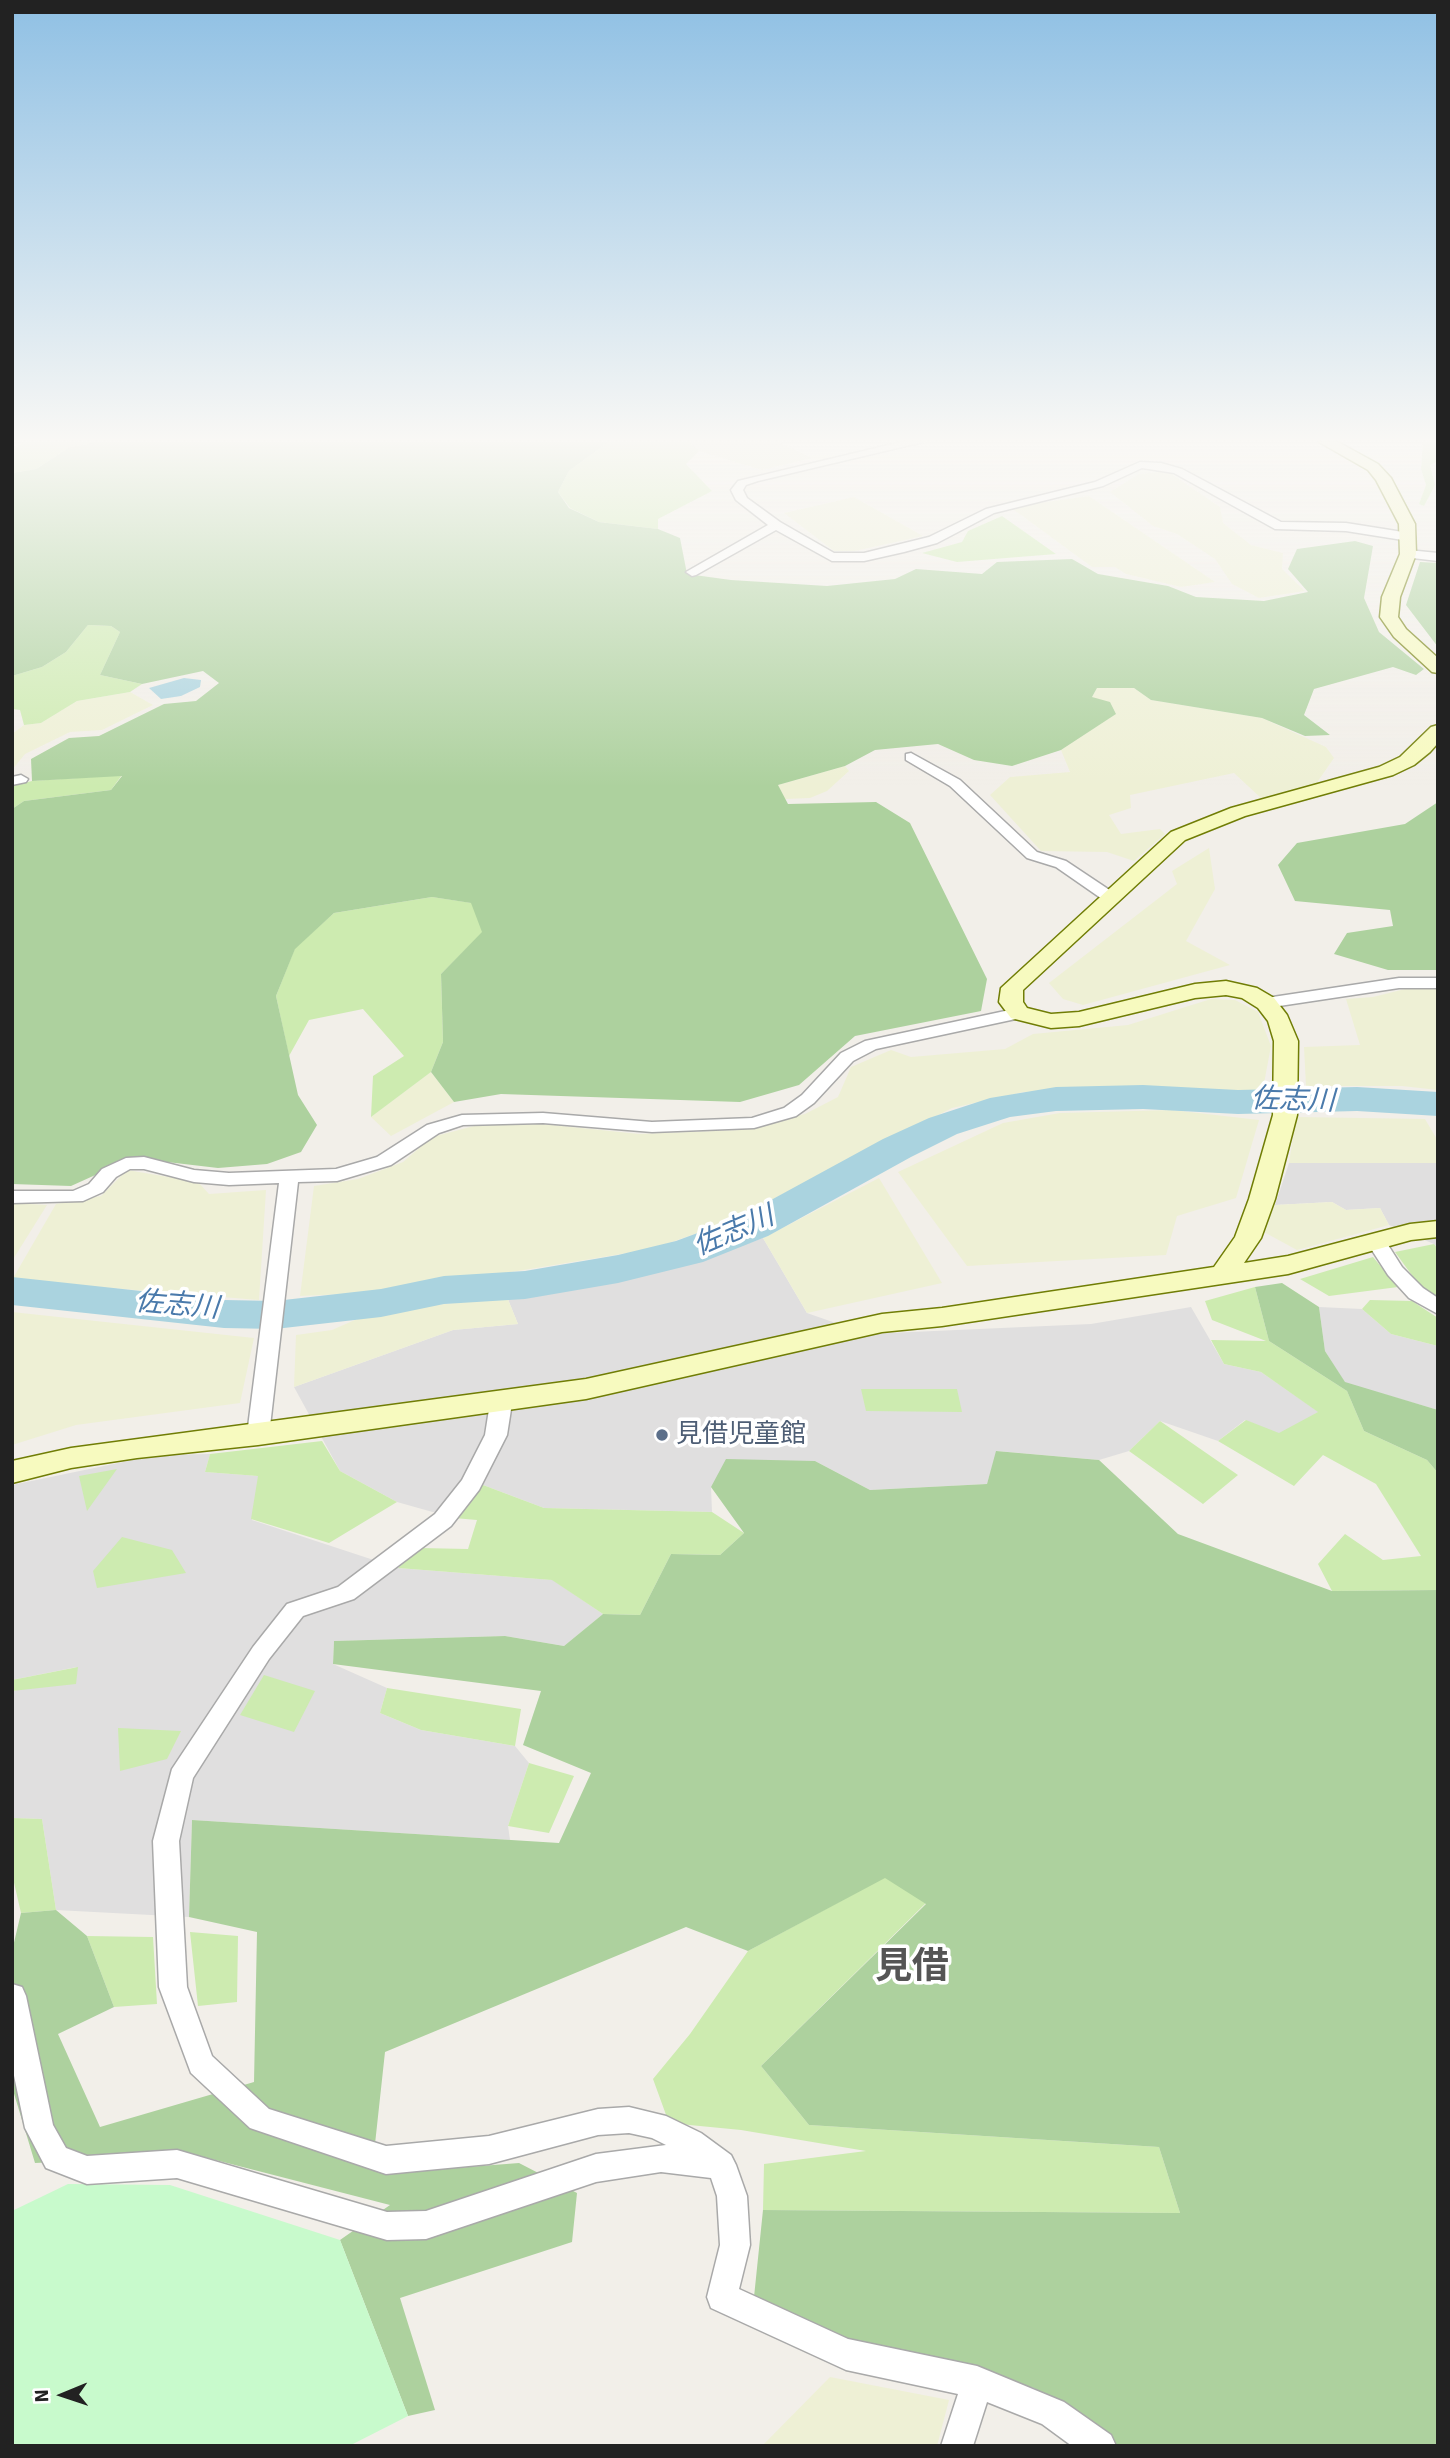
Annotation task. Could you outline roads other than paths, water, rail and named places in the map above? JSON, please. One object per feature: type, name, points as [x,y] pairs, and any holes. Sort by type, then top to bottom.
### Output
[{"type":"street","points":[[692,572],[719,557]]},
{"type":"street","points":[[1404,557],[1391,597],[1389,617],[1400,633],[1438,668]]},
{"type":"street","points":[[1019,1013],[1011,1002],[1012,988],[1047,959],[1178,836],[1238,813],[1386,771],[1415,755],[1438,731]]},
{"type":"street","points":[[911,757],[955,783],[1032,855],[1061,864],[1111,898]]},
{"type":"street","points":[[1266,1003],[1399,984],[1438,983]]},
{"type":"street","points":[[12,1197],[76,1197],[96,1188],[109,1172],[126,1164],[144,1163],[194,1176],[229,1179],[337,1175],[384,1161],[433,1129],[463,1120],[543,1118],[652,1127],[754,1123],[790,1112],[808,1099],[832,1069],[847,1057],[871,1045],[1019,1013],[1051,1021],[1079,1018],[1195,991],[1226,989],[1249,993],[1266,1003],[1279,1020],[1286,1041],[1286,1103],[1262,1199],[1248,1238],[1223,1274]]},
{"type":"street","points":[[258,1435],[289,1178]]},
{"type":"street","points":[[12,1472],[124,1450],[258,1435],[586,1389],[882,1323],[942,1317],[1288,1265],[1410,1232],[1438,1229]]},
{"type":"street","points":[[1376,1241],[1395,1271],[1416,1293],[1438,1307]]},
{"type":"street","points":[[501,1402],[496,1435],[471,1484],[443,1520],[346,1593],[295,1609],[261,1653],[181,1776],[166,1841],[173,1987],[201,2064],[260,2119],[386,2160],[489,2150],[598,2122],[629,2120],[656,2125],[691,2143],[721,2165],[732,2196],[735,2245],[722,2297],[846,2354],[976,2382],[1053,2413],[1100,2446]]},
{"type":"street","points":[[12,1996],[39,2128],[56,2158],[87,2170],[177,2164],[387,2226],[426,2225],[596,2168],[661,2158],[721,2165]]},
{"type":"street","points":[[957,2446],[976,2382]]},
{"type":"water","points":[[184,678],[201,680],[200,687],[181,696],[161,699],[149,688]]},
{"type":"waterway","name":"佐志川","points":[[12,1291],[224,1314],[275,1315],[381,1303],[444,1290],[525,1285],[618,1269],[688,1252],[753,1227],[897,1148],[943,1126],[1004,1106],[1056,1099],[1143,1097],[1238,1102],[1357,1099],[1438,1104]]},
{"type":"place","name":"見借児童館","points":[[662,1435]]},
{"type":"district","name":"見借","points":[[912,1968]]}]
